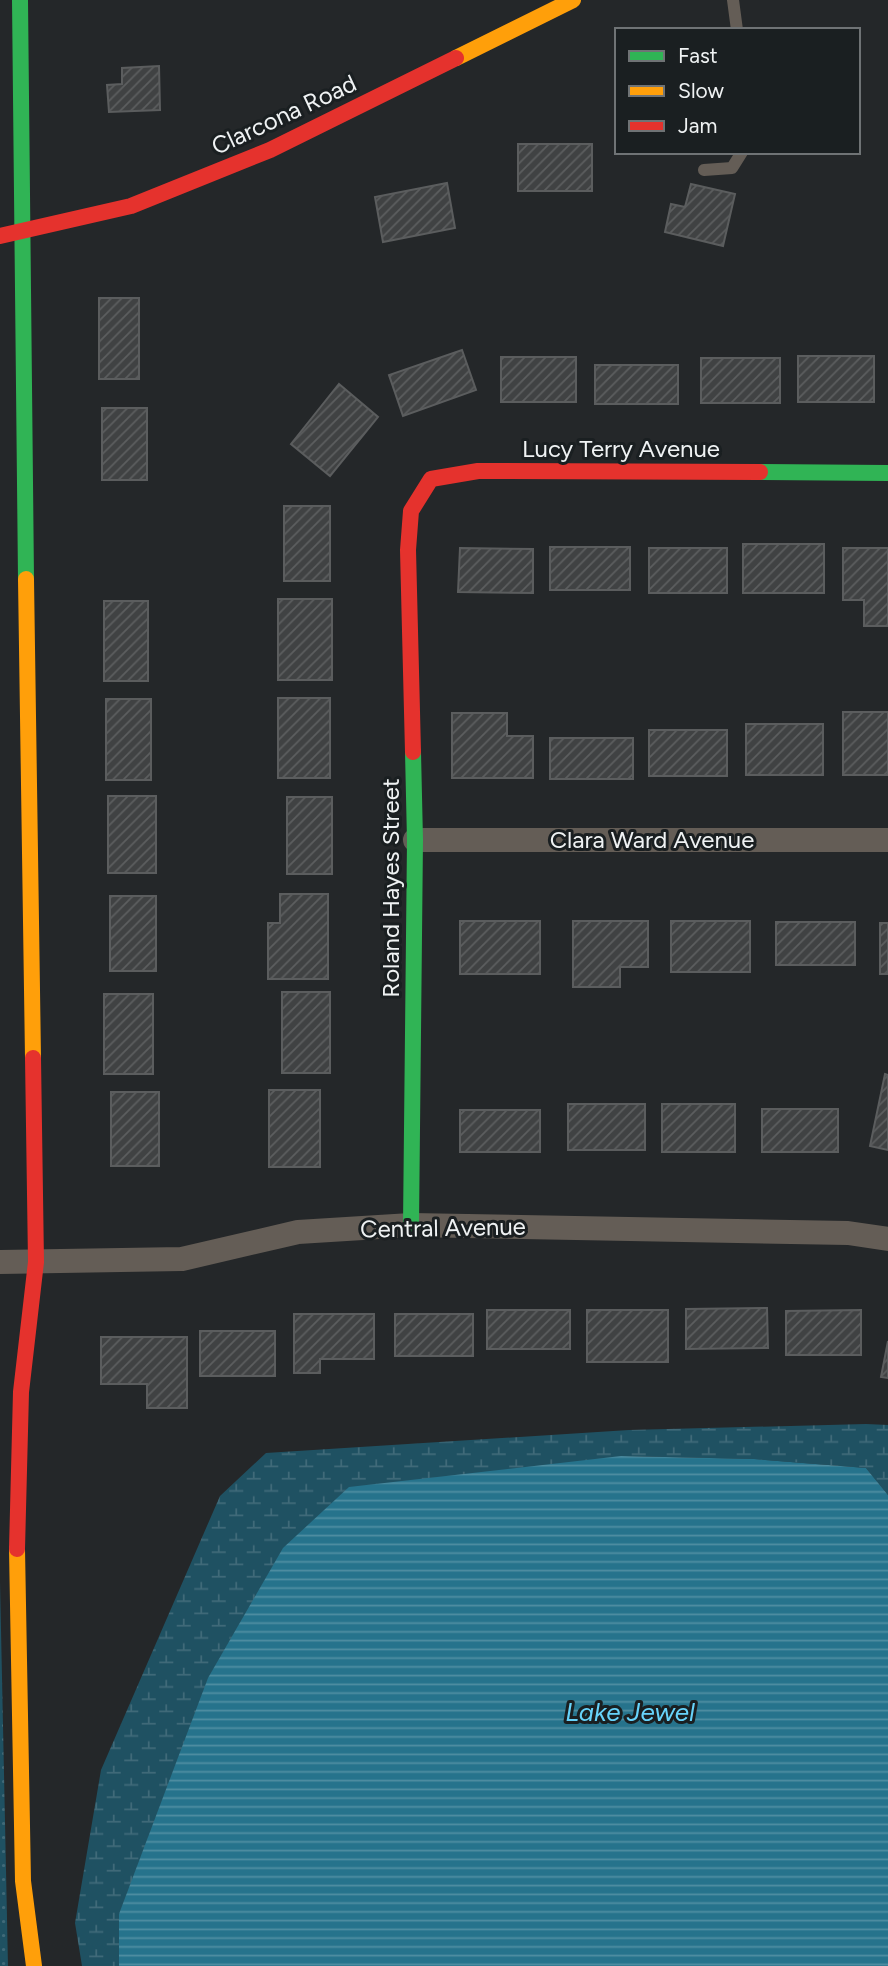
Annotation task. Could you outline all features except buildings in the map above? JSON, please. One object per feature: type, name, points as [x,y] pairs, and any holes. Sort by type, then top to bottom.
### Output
[{"type":"street","points":[[20,0],[36,1262],[21,1392],[16,1527],[23,1881],[34,1966]]},
{"type":"street","name":"Clarcona Road","points":[[0,236],[131,205],[270,150],[573,0]]},
{"type":"street","name":"Lucy Terry Avenue","points":[[408,551],[411,511],[431,479],[478,471],[888,474]]},
{"type":"street","name":"Roland Hayes Street","points":[[408,551],[415,841],[411,1225]]},
{"type":"street","name":"Clara Ward Avenue","points":[[415,841],[888,841]]},
{"type":"street","name":"Central Avenue","points":[[0,1262],[182,1259],[298,1232],[411,1225],[848,1233],[888,1240]]},
{"type":"lane","points":[[733,0],[737,28]]},
{"type":"lane","points":[[704,170],[732,168],[741,154]]},
{"type":"green space","points":[[888,1425],[888,1495],[866,1468],[754,1459],[621,1456],[119,1914],[119,1966],[82,1966],[75,1923],[101,1770],[220,1496],[266,1453],[629,1430]]},
{"type":"green space","points":[[0,1582],[8,1966],[0,1966]]},
{"type":"water","name":"Lake Jewel","points":[[621,1456],[754,1459],[866,1468],[888,1495],[888,1966],[119,1966],[119,1914],[208,1678],[283,1548],[349,1487]]},
{"type":"traffic: fast","points":[[20,0],[26,579]]},
{"type":"traffic: fast","points":[[760,472],[888,473]]},
{"type":"traffic: fast","points":[[411,1225],[415,840],[413,752]]},
{"type":"traffic: slow","points":[[456,58],[573,0]]},
{"type":"traffic: slow","points":[[26,579],[33,1058]]},
{"type":"traffic: slow","points":[[17,1549],[23,1881],[34,1966]]},
{"type":"traffic: jam","points":[[0,236],[131,206],[270,150],[456,58]]},
{"type":"traffic: jam","points":[[413,752],[408,550],[411,511],[431,479],[478,471],[760,472]]},
{"type":"traffic: jam","points":[[17,1549],[21,1392],[36,1262],[33,1058]]}]
